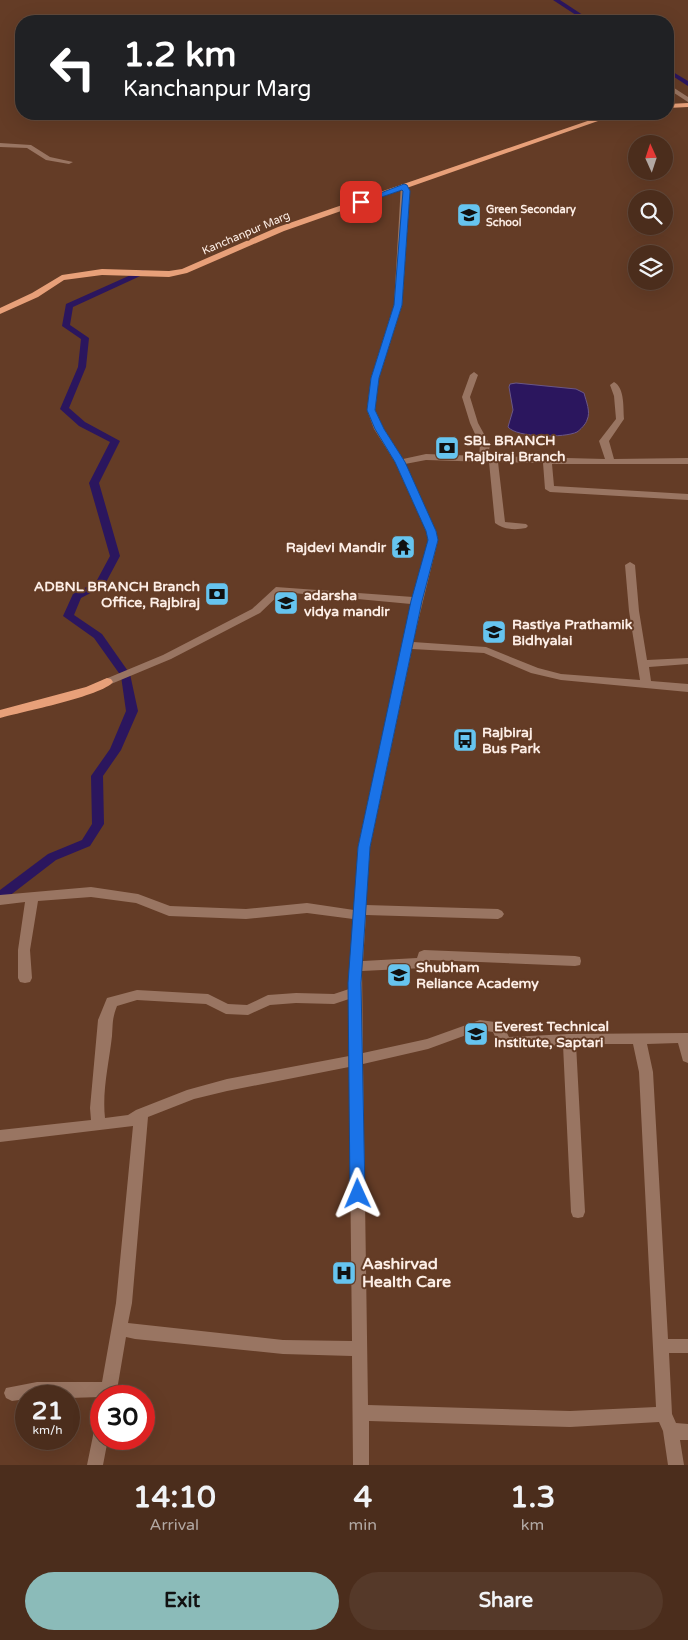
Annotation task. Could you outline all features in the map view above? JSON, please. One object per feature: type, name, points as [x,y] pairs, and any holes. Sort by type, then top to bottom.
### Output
[{"type":"main road","points":[[674,106],[688,105]]},
{"type":"main road","name":"Kanchanpur Marg","points":[[0,311],[35,295],[62,278],[102,272],[169,274],[184,271],[281,228],[596,120]]},
{"type":"main road","points":[[0,714],[90,690],[107,682]]},
{"type":"street","points":[[674,90],[688,100]]},
{"type":"street","points":[[0,145],[28,146],[48,159],[69,162]]},
{"type":"street","points":[[361,1465],[355,992],[364,847],[407,645],[433,540],[431,531],[400,462],[379,429],[371,410],[375,378],[398,305],[406,191],[404,186]]},
{"type":"street","points":[[474,375],[466,397],[474,423],[485,444],[500,523],[506,526],[523,526]]},
{"type":"street","points":[[610,461],[604,441],[620,419],[618,396],[614,385]]},
{"type":"street","points":[[400,462],[426,457],[547,461],[688,461]]},
{"type":"street","points":[[547,461],[550,489],[688,498]]},
{"type":"street","points":[[630,565],[634,611],[646,684]]},
{"type":"street","points":[[107,682],[167,656],[256,611],[280,589],[417,601]]},
{"type":"street","points":[[407,645],[486,650],[535,671],[553,675],[688,688]]},
{"type":"street","points":[[643,664],[688,661]]},
{"type":"street","points":[[4,900],[91,892],[138,899],[168,911],[246,914],[307,908],[360,913],[498,914]]},
{"type":"street","points":[[25,978],[24,950],[32,898]]},
{"type":"street","points":[[356,966],[422,963],[424,955],[575,961]]},
{"type":"street","points":[[99,1124],[97,1108],[105,1020],[112,1002],[137,995],[208,999],[226,1009],[248,1010],[268,1000],[296,998],[334,999],[355,992]]},
{"type":"street","points":[[0,1136],[25,1135],[131,1121],[141,1114],[201,1092],[428,1044],[480,1025],[497,1027],[505,1043],[569,1039],[688,1039]]},
{"type":"street","points":[[639,1038],[646,1072],[664,1414],[671,1431],[676,1465]]},
{"type":"street","points":[[569,1039],[578,1212]]},
{"type":"street","points":[[688,1039],[684,1044],[688,1057]]},
{"type":"street","points":[[110,1385],[121,1328],[138,1173],[141,1114]]},
{"type":"street","points":[[121,1328],[134,1332],[283,1346],[307,1345],[337,1349],[360,1348]]},
{"type":"street","points":[[660,1346],[688,1346]]},
{"type":"street","points":[[12,1392],[28,1390],[90,1392]]},
{"type":"street","points":[[361,1413],[570,1419],[664,1414]]},
{"type":"street","points":[[671,1431],[688,1432]]},
{"type":"street","points":[[95,1465],[98,1450]]},
{"type":"shaded area","points":[[510,384],[576,389],[584,393],[588,417],[583,427],[571,434],[552,436],[531,435],[513,431],[508,427],[513,410],[509,387]]},
{"type":"waterway","points":[[556,0],[580,15]]},
{"type":"waterway","points":[[674,75],[688,84]]},
{"type":"waterway","points":[[0,897],[52,857],[86,843],[98,824],[97,776],[115,750],[132,711],[126,676],[98,636],[68,616],[77,596],[100,584],[115,556],[94,483],[115,441],[82,424],[64,409],[82,367],[85,338],[66,326],[69,306],[145,272]]},
{"type":"place","name":"Green Secondary School","points":[[469,215]]},
{"type":"place","name":"SBL BRANCH Rajbiraj Branch","points":[[447,448]]},
{"type":"place","name":"Rajdevi Mandir","points":[[403,547]]},
{"type":"place","name":"ADBNL BRANCH Branch Office, Rajbiraj","points":[[217,594]]},
{"type":"place","name":"adarsha vidya mandir","points":[[286,603]]},
{"type":"place","name":"Rastiya Prathamik Bidhyalai","points":[[494,632]]},
{"type":"place","name":"Rajbiraj Bus Park","points":[[465,740]]},
{"type":"place","name":"Shubham Reliance Academy","points":[[399,975]]},
{"type":"place","name":"Everest Technical Institute, Saptari","points":[[476,1034]]},
{"type":"place","name":"Aashirvad Health Care","points":[[344,1273]]},
{"type":"route","points":[[358,1194],[355,983],[364,847],[417,601],[433,540],[431,531],[400,462],[379,429],[371,410],[375,378],[398,305],[406,191],[404,186],[361,202]]}]
